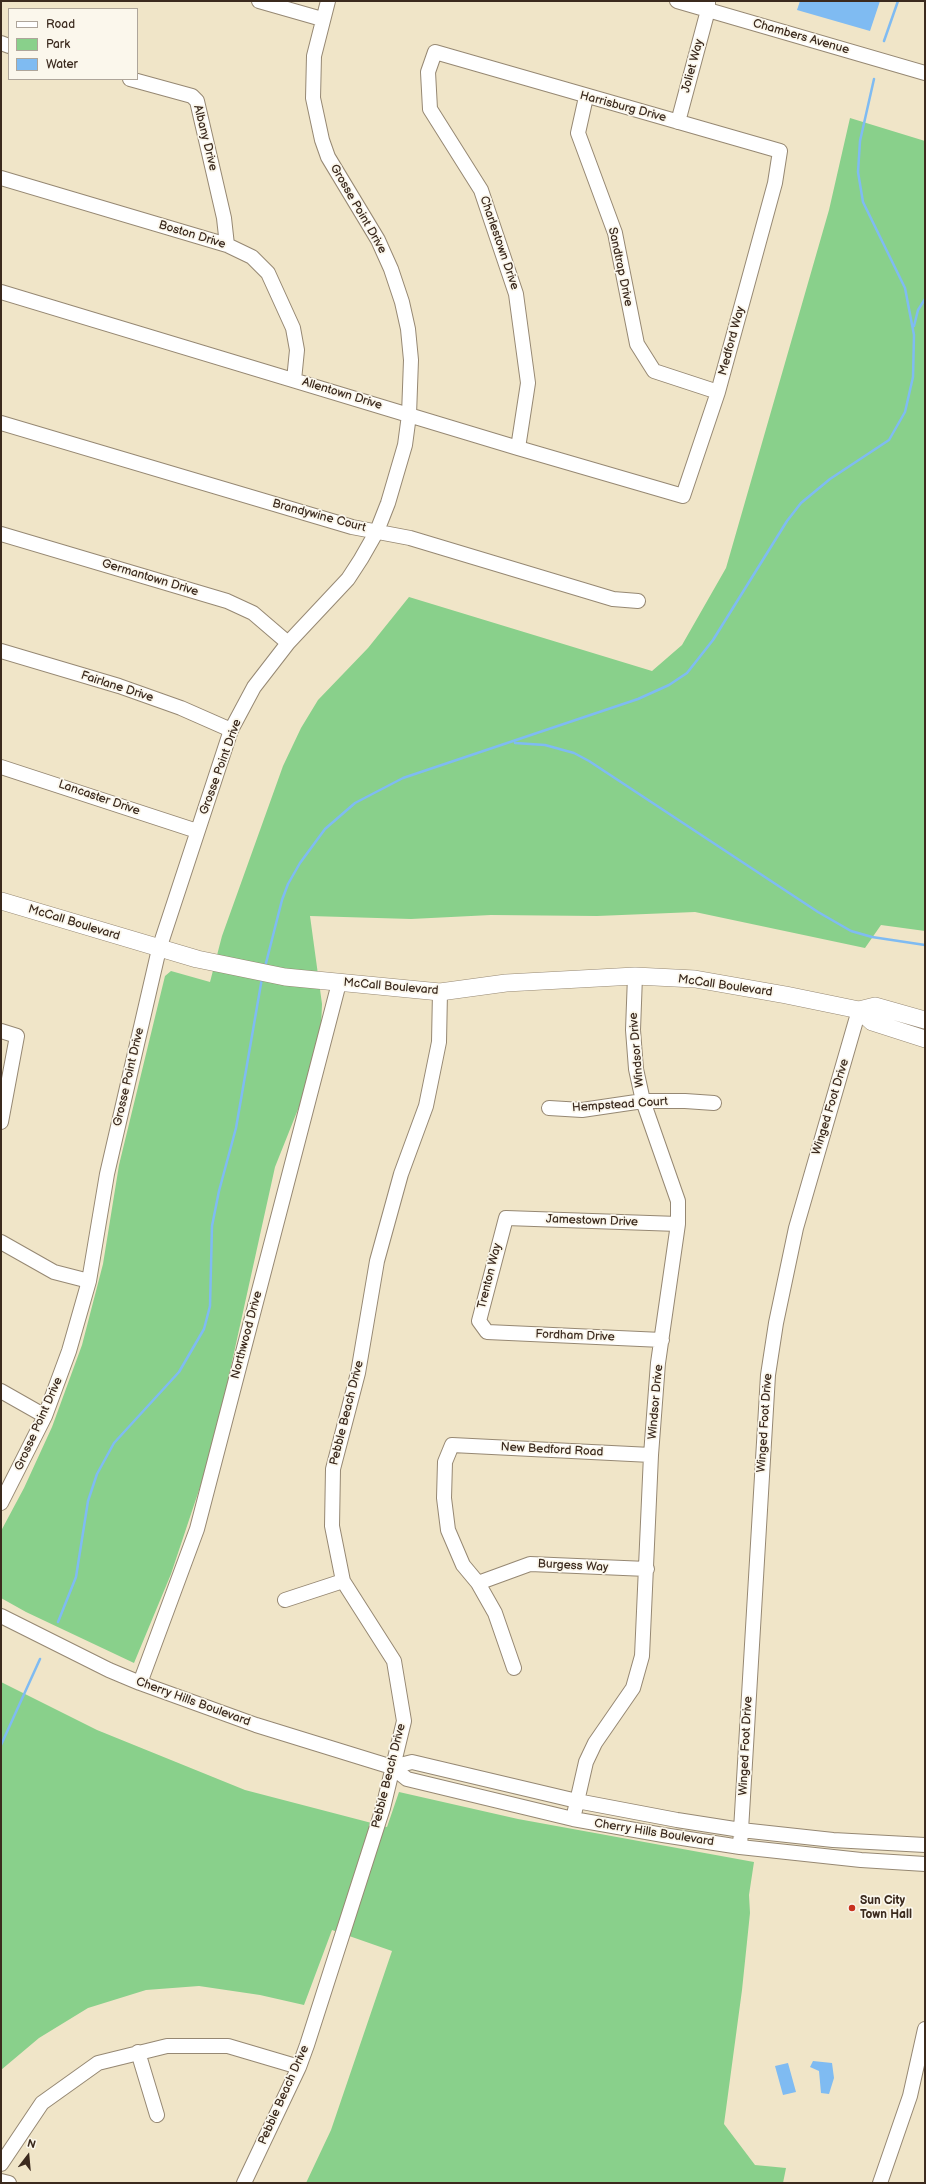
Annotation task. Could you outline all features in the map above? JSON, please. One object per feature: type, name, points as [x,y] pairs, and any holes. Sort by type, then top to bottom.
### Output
[{"type":"main road","name":"McCall Boulevard","points":[[1,901],[159,948],[236,968],[285,977],[440,992],[506,983],[635,976],[695,979],[786,994],[859,1010],[875,1006],[925,1020]]},
{"type":"main road","name":"McCall Boulevard","points":[[859,1010],[872,1022],[925,1039]]},
{"type":"street","points":[[260,1],[322,19]]},
{"type":"street","name":"Grosse Point Drive","points":[[1,1503],[45,1416],[67,1358],[89,1281],[109,1166],[159,948],[231,730],[254,687],[288,643],[348,579],[377,531],[397,474],[405,445],[409,415],[411,360],[408,329],[393,275],[378,240],[328,157],[318,125],[313,98],[314,56],[322,19],[328,1]]},
{"type":"street","name":"Chambers Avenue","points":[[677,1],[711,4],[866,56],[925,73]]},
{"type":"street","name":"Joliet Way","points":[[678,122],[711,4]]},
{"type":"street","name":"Harrisburg Drive","points":[[435,52],[586,97],[780,151],[775,183]]},
{"type":"street","name":"Charlestown Drive","points":[[435,52],[428,72],[430,109],[481,190],[516,294],[528,383],[518,448]]},
{"type":"street","name":"Albany Drive","points":[[134,80],[192,96],[197,101],[224,218],[227,245]]},
{"type":"street","name":"Sandtrap Drive","points":[[586,97],[578,133],[615,233],[637,344],[654,371],[718,392]]},
{"type":"street","name":"Boston Drive","points":[[1,178],[227,245],[252,257],[268,273],[293,328],[297,350],[294,380]]},
{"type":"street","name":"Medford Way","points":[[683,496],[718,392],[775,183]]},
{"type":"street","name":"Allentown Drive","points":[[1,292],[518,448],[683,496]]},
{"type":"street","name":"Brandywine Court","points":[[1,423],[352,527],[410,538],[613,599],[638,601]]},
{"type":"street","name":"Germantown Drive","points":[[1,534],[227,601],[253,613],[288,643]]},
{"type":"street","name":"Fairlane Drive","points":[[1,651],[119,686],[181,708],[231,730]]},
{"type":"street","name":"Lancaster Drive","points":[[1,767],[197,831]]},
{"type":"street","name":"Windsor Drive","points":[[573,1819],[586,1762],[595,1743],[634,1688],[642,1656],[651,1455],[662,1340],[678,1224],[678,1201],[643,1101],[636,1069],[633,1030],[635,976]]},
{"type":"street","name":"Northwood Drive","points":[[140,1683],[197,1529],[339,983]]},
{"type":"street","name":"Pebble Beach Drive","points":[[244,2183],[300,2067],[383,1808],[404,1721],[394,1661],[343,1581],[332,1526],[333,1469],[358,1373],[377,1261],[401,1174],[426,1106],[439,1042],[440,992]]},
{"type":"street","name":"Winged Foot Drive","points":[[740,1847],[768,1375],[778,1316],[796,1228],[859,1010]]},
{"type":"street","points":[[1,1031],[18,1036],[1,1122]]},
{"type":"street","name":"Hempstead Court","points":[[549,1108],[582,1110],[643,1101],[714,1103]]},
{"type":"street","name":"Jamestown Drive","points":[[506,1218],[678,1224]]},
{"type":"street","name":"Trenton Way","points":[[487,1332],[479,1321],[506,1218]]},
{"type":"street","points":[[1,1242],[54,1272],[89,1281]]},
{"type":"street","name":"Fordham Drive","points":[[487,1332],[662,1340]]},
{"type":"street","points":[[1,1391],[45,1416]]},
{"type":"street","name":"New Bedford Road","points":[[478,1583],[463,1565],[448,1530],[444,1498],[444,1462],[452,1445],[651,1455]]},
{"type":"street","name":"Burgess Way","points":[[478,1583],[530,1564],[647,1569]]},
{"type":"street","points":[[285,1600],[343,1581]]},
{"type":"street","points":[[478,1583],[495,1613],[514,1668]]},
{"type":"street","name":"Cherry Hills Boulevard","points":[[1,1616],[109,1670],[140,1683],[256,1725],[392,1767],[407,1780],[573,1819],[740,1847],[862,1860],[925,1864]]},
{"type":"street","name":"Cherry Hills Boulevard","points":[[392,1767],[412,1762],[577,1801],[677,1820],[742,1830],[833,1840],[925,1845]]},
{"type":"street","points":[[880,2183],[910,2096],[925,2029]]},
{"type":"street","points":[[1,2164],[42,2103],[98,2063],[167,2046],[228,2046],[300,2067]]},
{"type":"street","points":[[138,2052],[157,2115]]},
{"type":"street","points":[[1,2181],[9,2183]]},
{"type":"green space","points":[[850,118],[925,141],[925,931],[881,925],[865,948],[695,912],[597,916],[491,915],[411,919],[310,916],[322,1004],[320,1054],[275,1167],[224,1398],[202,1481],[171,1574],[134,1663],[26,1612],[1,1598],[1,1531],[24,1488],[52,1427],[82,1345],[103,1264],[119,1165],[165,976],[171,971],[210,982],[222,936],[283,766],[301,728],[318,700],[368,648],[409,597],[652,671],[682,645],[726,568],[829,210]]},
{"type":"green space","points":[[1,1682],[97,1730],[245,1790],[387,1827],[399,1792],[518,1819],[754,1862],[749,1895],[750,1913],[742,1990],[724,2124],[755,2165],[786,2168],[783,2183],[306,2183],[331,2130],[392,1951],[332,1930],[304,2005],[260,1995],[199,1986],[146,1990],[88,2008],[39,2038],[1,2070]]},
{"type":"water","points":[[800,1],[880,1],[870,31],[797,10]]},
{"type":"water","points":[[813,2061],[832,2063],[834,2078],[829,2094],[821,2093],[819,2071],[810,2067]]},
{"type":"water","points":[[788,2063],[796,2092],[783,2095],[775,2066]]},
{"type":"waterway","points":[[884,41],[898,1]]},
{"type":"waterway","points":[[265,967],[282,900],[288,884],[300,863],[325,829],[355,803],[403,778],[638,699],[669,685],[687,673],[713,640],[787,521],[801,503],[830,479],[889,440],[905,412],[913,377],[914,335],[905,288],[863,202],[858,172],[860,141],[874,79]]},
{"type":"waterway","points":[[914,326],[918,310],[925,299]]},
{"type":"waterway","points":[[515,743],[545,745],[574,753],[589,761],[818,912],[851,931],[872,937],[925,945]]},
{"type":"waterway","points":[[58,1622],[76,1577],[88,1501],[97,1474],[114,1443],[179,1372],[204,1329],[210,1306],[212,1226],[219,1191],[236,1128],[262,978]]},
{"type":"waterway","points":[[1,1745],[40,1659]]},
{"type":"place","name":"Sun City Town Hall","points":[[852,1908]]}]
